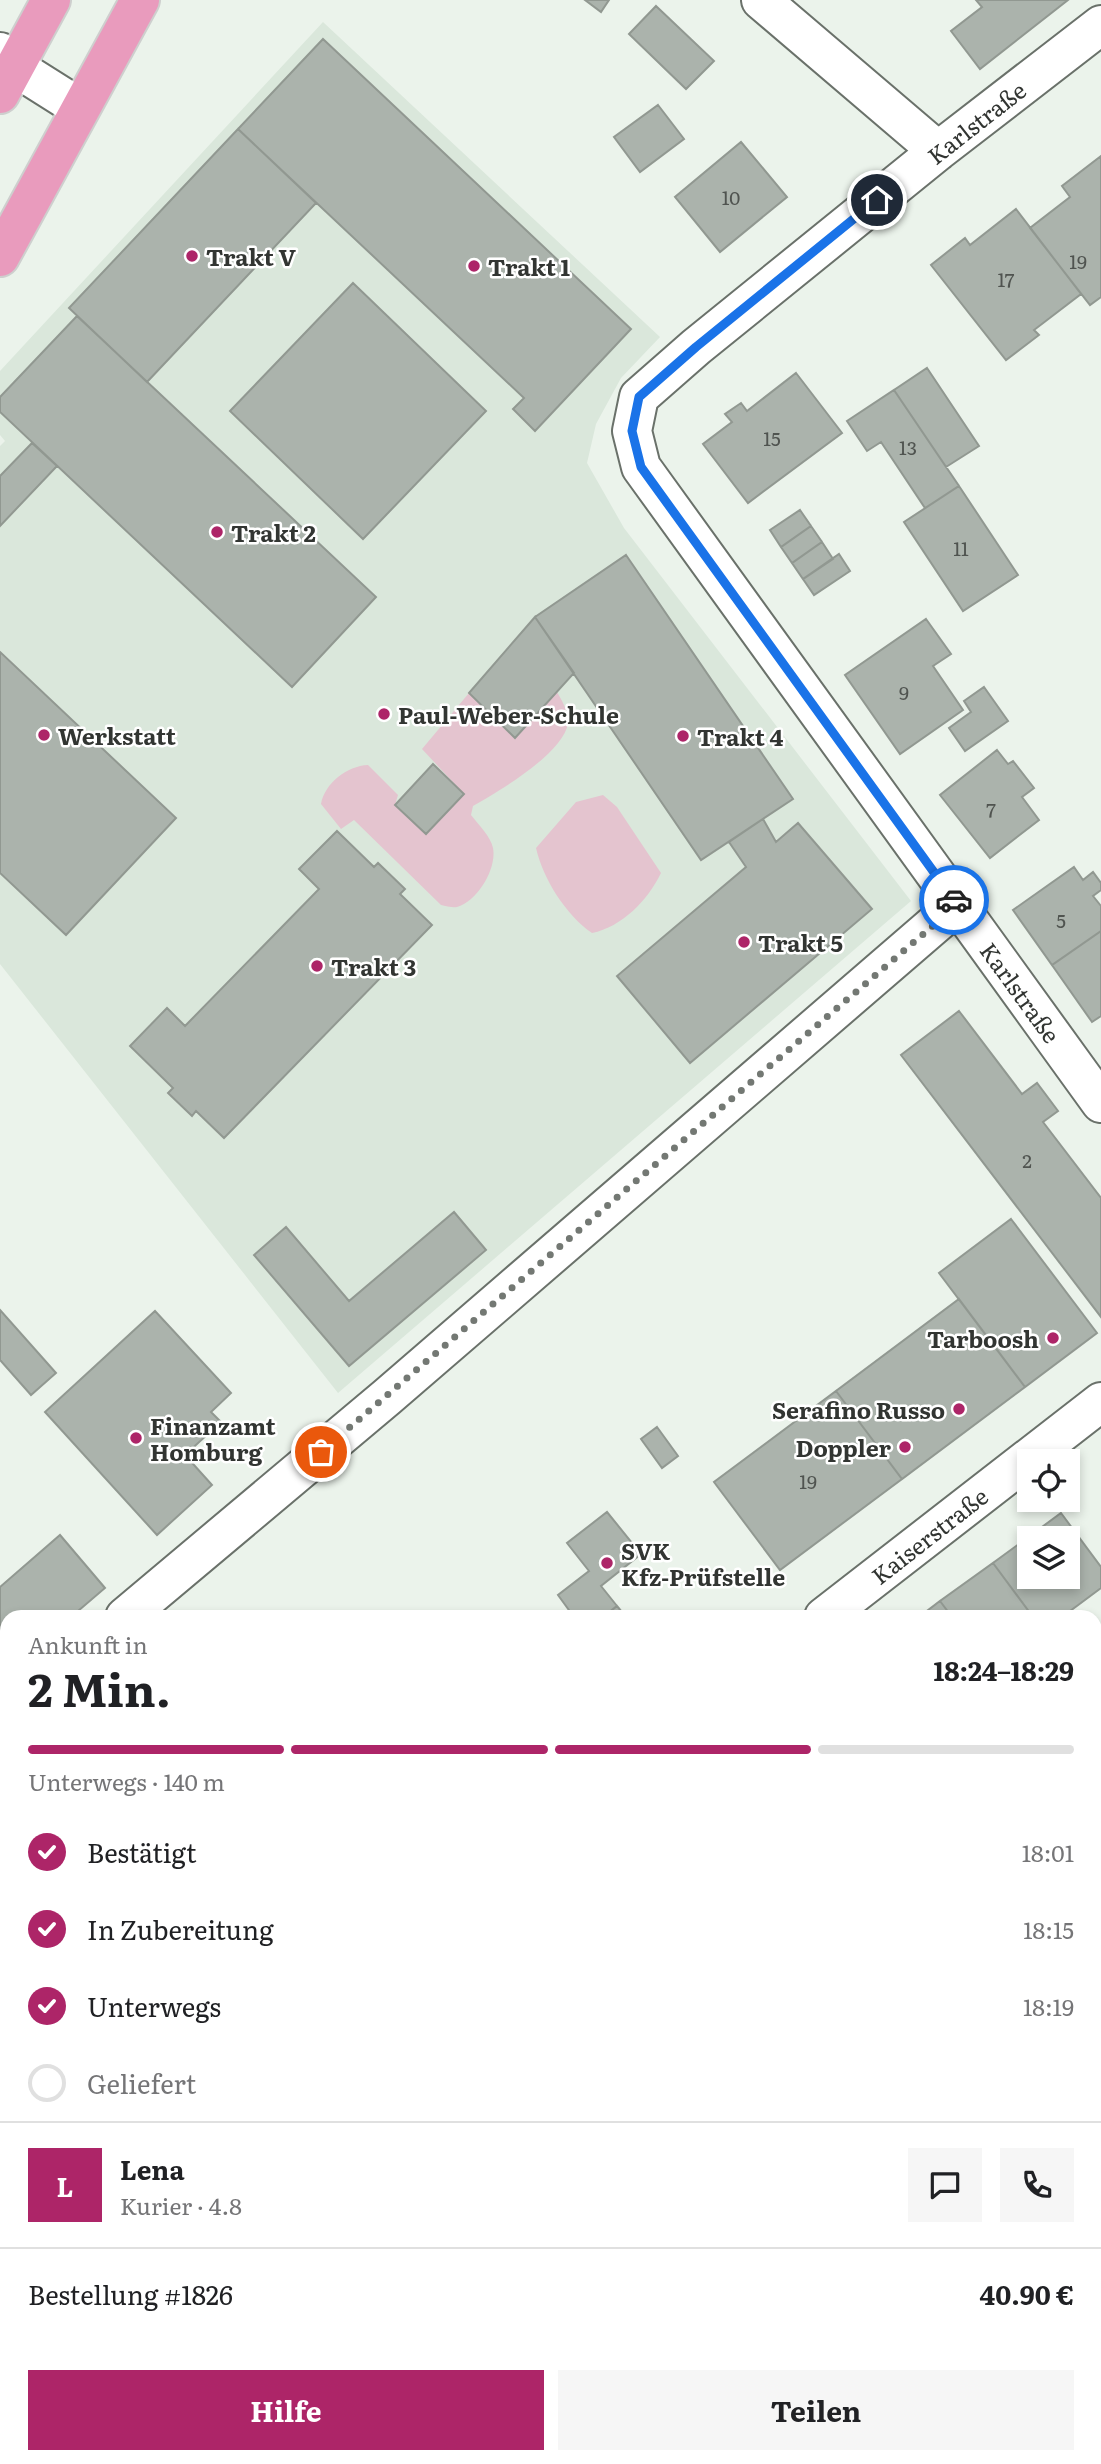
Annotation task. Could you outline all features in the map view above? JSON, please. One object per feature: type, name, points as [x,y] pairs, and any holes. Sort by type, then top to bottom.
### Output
[{"type":"main road","points":[[5,71],[51,0]]},
{"type":"main road","points":[[0,257],[140,0]]},
{"type":"street","points":[[761,0],[938,151]]},
{"type":"street","name":"Karlstraße","points":[[1096,39],[938,151],[696,347],[639,397],[632,431],[641,467],[1101,1103]]},
{"type":"street","points":[[5,71],[80,108]]},
{"type":"street","points":[[147,1610],[360,1419],[957,905]]},
{"type":"street","name":"Kaiserstraße","points":[[834,1610],[1095,1419]]},
{"type":"shaded area","name":"Paul-Weber-Schule","points":[[323,22],[660,337],[621,378],[596,424],[587,463],[624,528],[911,901],[338,1393],[0,964],[0,446],[5,441],[0,435],[0,371]]},
{"type":"shaded area","points":[[557,692],[568,719],[564,735],[543,759],[473,806],[471,815],[490,839],[493,856],[484,883],[465,904],[455,907],[441,905],[354,820],[341,829],[321,804],[327,789],[338,777],[352,769],[368,765],[398,795],[395,805],[427,834],[464,794],[422,749],[469,693],[515,738]]},
{"type":"shaded area","points":[[603,795],[617,807],[661,873],[649,893],[633,911],[614,925],[592,933],[573,916],[557,895],[544,872],[536,848],[576,802]]},
{"type":"building","points":[[585,0],[609,0],[601,12]]},
{"type":"building","points":[[976,0],[1068,0],[980,69],[951,31],[982,7]]},
{"type":"building","points":[[656,6],[714,61],[686,89],[629,34]]},
{"type":"building","name":"Trakt 1","points":[[323,39],[631,329],[535,431],[513,409],[524,398],[238,129]]},
{"type":"building","points":[[658,105],[684,139],[640,172],[614,137]]},
{"type":"building","name":"Trakt V","points":[[238,129],[316,203],[147,382],[69,308]]},
{"type":"building","points":[[741,142],[787,197],[720,252],[675,197]]},
{"type":"building","points":[[1101,156],[1101,297],[1090,305],[1030,228],[1070,197],[1062,186]]},
{"type":"building","points":[[1016,209],[1081,294],[1034,330],[1039,335],[1006,360],[931,265],[965,238],[970,245]]},
{"type":"building","points":[[353,283],[486,411],[363,539],[230,411]]},
{"type":"building","name":"Trakt 2","points":[[77,316],[376,597],[292,687],[0,412],[0,397]]},
{"type":"building","points":[[927,368],[979,446],[946,467],[894,390]]},
{"type":"building","points":[[796,373],[842,433],[748,503],[703,444],[732,422],[725,414],[741,403],[747,411]]},
{"type":"building","points":[[894,390],[959,486],[925,508],[881,442],[867,451],[847,421]]},
{"type":"building","points":[[32,443],[57,466],[0,526],[0,476]]},
{"type":"building","points":[[959,486],[1018,575],[963,611],[904,522]]},
{"type":"building","points":[[800,510],[811,526],[781,547],[770,530]]},
{"type":"building","points":[[811,526],[822,542],[792,563],[781,547]]},
{"type":"building","points":[[822,542],[833,559],[803,579],[792,563]]},
{"type":"building","points":[[839,554],[850,571],[814,595],[803,579]]},
{"type":"building","name":"Trakt 4","points":[[626,555],[793,799],[701,860],[535,617]]},
{"type":"building","points":[[535,617],[574,673],[515,738],[469,693]]},
{"type":"building","points":[[926,619],[951,654],[933,666],[963,710],[900,754],[845,675]]},
{"type":"building","name":"Werkstatt","points":[[0,652],[176,818],[66,935],[0,873]]},
{"type":"building","points":[[984,687],[1008,721],[965,751],[949,728],[971,712],[964,701]]},
{"type":"building","points":[[997,750],[1008,764],[1013,761],[1034,788],[1022,797],[1039,820],[990,858],[940,795]]},
{"type":"building","points":[[433,764],[464,794],[426,834],[395,805]]},
{"type":"building","name":"Trakt 5","points":[[763,819],[776,842],[798,823],[872,909],[690,1063],[617,976],[746,867],[729,842]]},
{"type":"building","name":"Trakt 3","points":[[337,831],[374,867],[378,863],[405,889],[400,894],[432,925],[224,1138],[196,1111],[192,1116],[168,1093],[173,1088],[130,1046],[167,1008],[185,1026],[319,889],[299,869]]},
{"type":"building","points":[[1074,867],[1083,880],[1093,872],[1101,883],[1101,890],[1093,896],[1101,906],[1101,931],[1052,965],[1013,910]]},
{"type":"building","points":[[1101,931],[1101,1016],[1092,1022],[1052,965]]},
{"type":"building","points":[[959,1011],[1022,1094],[1037,1083],[1058,1111],[1043,1122],[1101,1198],[1101,1317],[901,1055]]},
{"type":"building","points":[[454,1212],[486,1250],[349,1366],[254,1255],[286,1227],[349,1301]]},
{"type":"building","points":[[1011,1219],[1097,1333],[1025,1387],[939,1273]]},
{"type":"building","points":[[959,1299],[1025,1387],[902,1479],[836,1391]]},
{"type":"building","points":[[0,1310],[56,1373],[31,1395],[0,1360]]},
{"type":"building","name":"Finanzamt Homburg","points":[[155,1311],[231,1393],[211,1412],[221,1422],[185,1455],[212,1485],[157,1535],[45,1412]]},
{"type":"building","points":[[836,1391],[902,1479],[780,1570],[714,1482]]},
{"type":"building","points":[[657,1427],[678,1456],[662,1468],[641,1439]]},
{"type":"building","name":"SVK Kfz-Prüfstelle","points":[[607,1512],[641,1554],[601,1586],[617,1606],[612,1610],[569,1610],[558,1595],[589,1571],[567,1543]]},
{"type":"building","points":[[1061,1513],[1071,1526],[1043,1526]]},
{"type":"building","points":[[60,1535],[105,1588],[79,1610],[0,1610],[0,1587]]},
{"type":"building","points":[[1080,1539],[1101,1567],[1101,1588],[1071,1610],[1028,1610],[993,1563],[1017,1545],[1017,1589],[1080,1589]]},
{"type":"building","points":[[993,1563],[1028,1610],[947,1610],[940,1601]]},
{"type":"building","points":[[940,1601],[947,1610],[928,1610]]},
{"type":"way so far","points":[[321,1452],[957,905],[954,900]]},
{"type":"place","name":"Trakt V","points":[[192,256]]},
{"type":"place","name":"Trakt 1","points":[[474,266]]},
{"type":"place","name":"Trakt 2","points":[[217,532]]},
{"type":"place","name":"Paul-Weber-Schule","points":[[384,714]]},
{"type":"place","name":"Werkstatt","points":[[44,735]]},
{"type":"place","name":"Trakt 4","points":[[683,736]]},
{"type":"place","name":"Trakt 5","points":[[744,942]]},
{"type":"place","name":"Trakt 3","points":[[317,966]]},
{"type":"place","name":"Tarboosh","points":[[1053,1338]]},
{"type":"place","name":"Serafino Russo","points":[[959,1409]]},
{"type":"place","name":"Finanzamt Homburg","points":[[136,1438]]},
{"type":"place","name":"Doppler","points":[[905,1447]]},
{"type":"place","name":"SVK Kfz-Prüfstelle","points":[[607,1563]]},
{"type":"route","points":[[877,200],[696,347],[639,397],[632,431],[641,467],[954,900]]}]
